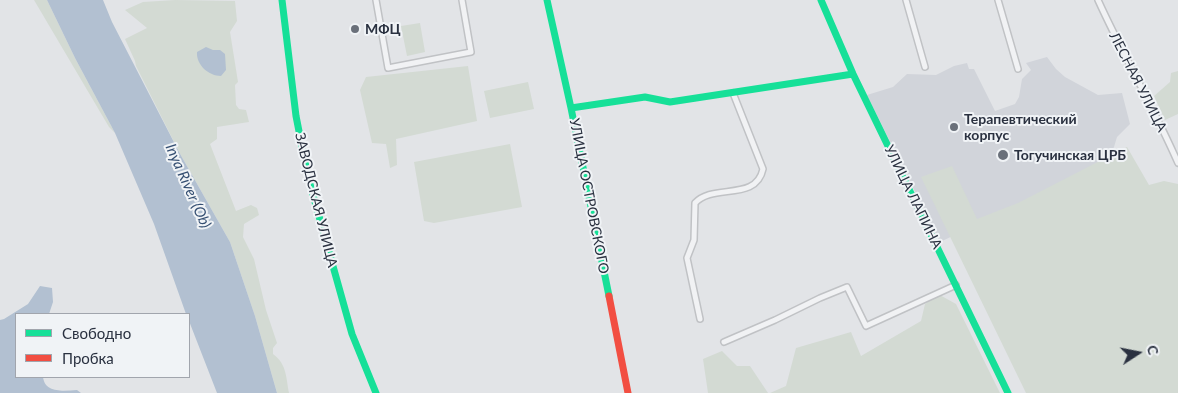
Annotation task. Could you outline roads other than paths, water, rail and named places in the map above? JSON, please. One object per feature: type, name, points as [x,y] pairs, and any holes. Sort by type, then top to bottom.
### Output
[{"type":"street","name":"ЗАВОДСКАЯ УЛИЦА","points":[[282,0],[296,116],[308,177],[352,334],[376,393]]},
{"type":"street","points":[[376,0],[388,68],[471,52],[462,0]]},
{"type":"street","name":"УЛИЦА ОСТРОВСКОГО","points":[[547,0],[571,108],[628,393]]},
{"type":"street","name":"УЛИЦА ЛАПИНА","points":[[821,0],[853,74],[1008,393]]},
{"type":"street","points":[[906,0],[925,67]]},
{"type":"street","points":[[998,0],[1018,69]]},
{"type":"street","name":"ЛЕСНАЯ УЛИЦА","points":[[1098,0],[1178,163]]},
{"type":"street","points":[[571,108],[626,98],[645,97],[670,102],[853,74]]},
{"type":"street","points":[[700,319],[687,258],[694,240],[695,203],[701,196],[752,187],[761,178],[763,168],[733,93]]},
{"type":"street","points":[[724,342],[847,287],[866,326],[956,284]]},
{"type":"water","name":"Inya River (Ob)","points":[[47,0],[103,0],[112,22],[179,152],[230,242],[255,316],[277,393],[217,393],[190,324],[190,313],[186,313],[154,224],[115,133]]},
{"type":"water","points":[[206,47],[220,50],[225,54],[226,70],[221,76],[208,72],[201,65],[197,52]]},
{"type":"water","points":[[40,286],[52,288],[53,302],[49,313],[15,313],[15,378],[43,378],[47,386],[55,390],[77,390],[81,393],[0,393],[0,320],[28,304]]},
{"type":"place","name":"МФЦ","points":[[355,29]]},
{"type":"place","name":"Терапевтический корпус","points":[[954,127]]},
{"type":"place","name":"Тогучинская ЦРБ","points":[[1003,155]]}]
